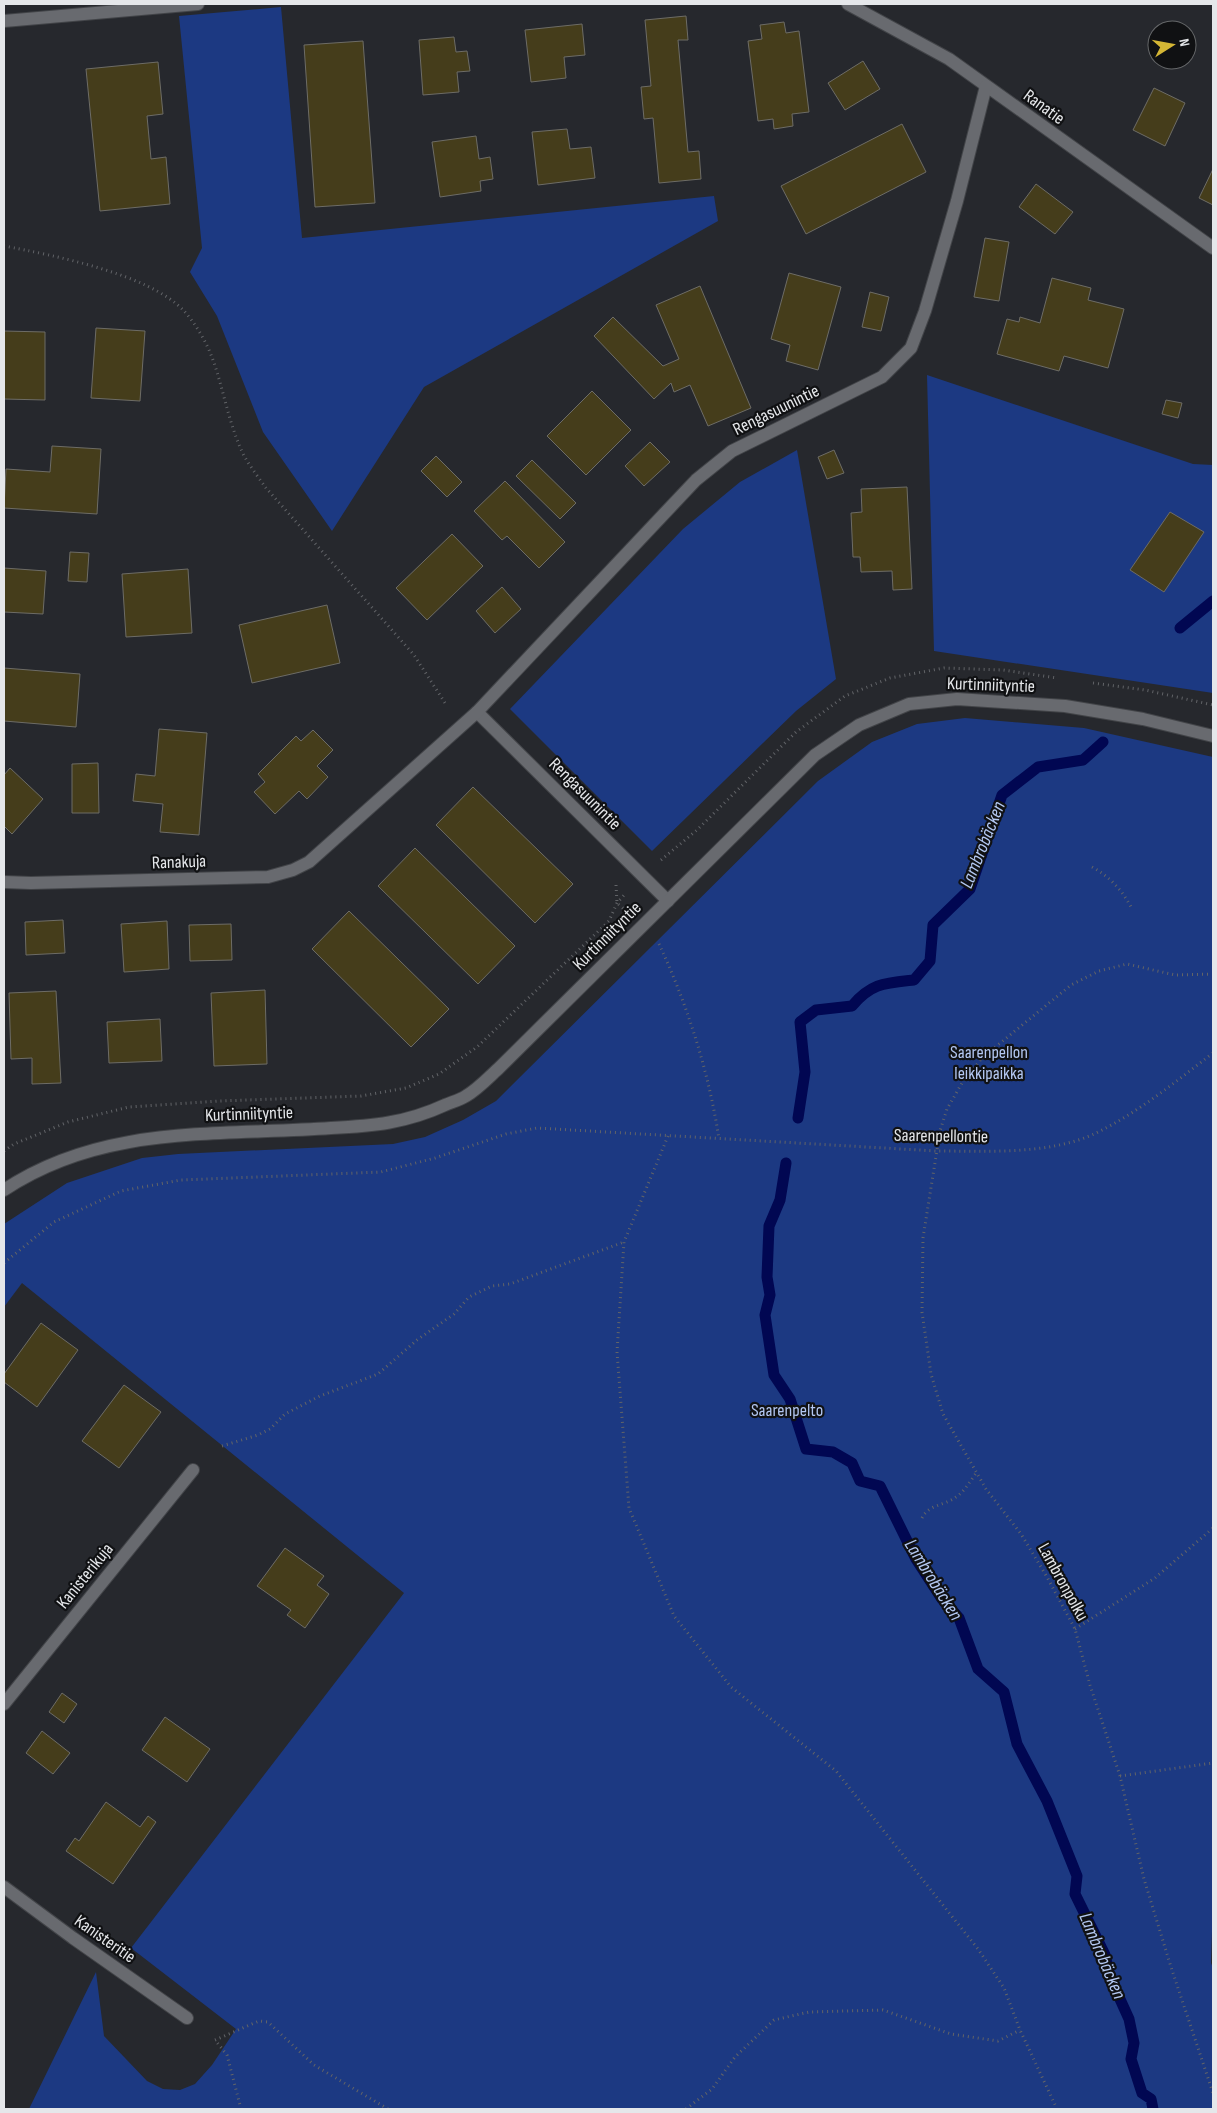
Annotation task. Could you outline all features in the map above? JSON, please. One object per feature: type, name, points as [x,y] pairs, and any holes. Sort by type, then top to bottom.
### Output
[{"type":"street","points":[[4,21],[198,4]]},
{"type":"street","name":"Ranatie","points":[[848,4],[949,59],[1213,248]]},
{"type":"street","name":"Rengasuunintie","points":[[341,832],[477,712],[696,480],[732,451],[882,378],[911,348],[925,311],[957,200],[986,86]]},
{"type":"street","name":"Kurtinniityntie","points":[[4,1190],[53,1164],[95,1149],[156,1136],[383,1125],[426,1114],[466,1096],[498,1069],[815,755],[859,725],[909,704],[957,698],[1065,706],[1143,718],[1213,736]]},
{"type":"street","name":"Rengasuunintie","points":[[477,712],[668,901]]},
{"type":"street","name":"Ranakuja","points":[[4,882],[31,883],[268,877],[293,870],[309,862],[341,832]]},
{"type":"street","name":"Kanisterikuja","points":[[4,1704],[193,1470]]},
{"type":"street","name":"Kanisteritie","points":[[4,1887],[187,2018]]},
{"type":"path","points":[[4,246],[57,256],[134,280],[164,296],[183,310],[199,331],[212,358],[240,448],[251,467],[266,488],[414,655],[461,727]]},
{"type":"path","points":[[1145,690],[1213,704]]},
{"type":"path","points":[[1092,867],[1114,883],[1131,907]]},
{"type":"path","points":[[4,1151],[14,1144],[68,1122],[129,1107],[219,1101],[361,1096],[406,1088],[440,1074],[477,1046],[609,921],[617,902]]},
{"type":"path","points":[[657,940],[677,983],[694,1036],[715,1111],[719,1140]]},
{"type":"path","name":"Lambronpolku","points":[[1213,974],[1175,975],[1127,964],[1099,972],[1071,985],[977,1064],[962,1083],[947,1108],[936,1152],[922,1238],[922,1312],[931,1374],[943,1414],[986,1489],[1021,1534],[1075,1628],[1090,1685],[1120,1776],[1144,1879],[1213,2093]]},
{"type":"path","name":"Saarenpellontie","points":[[4,1264],[54,1222],[121,1191],[181,1180],[381,1172],[435,1158],[506,1134],[537,1128],[936,1152],[1009,1150],[1068,1142],[1093,1134],[1148,1103],[1213,1053]]},
{"type":"path","points":[[668,1136],[624,1242],[617,1352],[629,1508],[674,1616],[731,1687],[836,1771],[978,1949],[1004,1988],[1020,2030],[1057,2109]]},
{"type":"path","points":[[222,1446],[258,1436],[270,1429],[285,1414],[320,1396],[378,1374],[417,1340],[454,1314],[469,1297],[492,1286],[510,1284],[624,1242]]},
{"type":"path","points":[[922,1518],[930,1508],[955,1498],[964,1490],[976,1472]]},
{"type":"path","points":[[1075,1628],[1155,1578],[1213,1528]]},
{"type":"path","points":[[1120,1776],[1213,1764]]},
{"type":"path","points":[[686,2109],[712,2089],[734,2057],[774,2020],[809,2012],[883,2010],[951,2034],[998,2041],[1020,2030]]},
{"type":"path","points":[[241,2109],[227,2055],[215,2040],[259,2021],[268,2022],[314,2065],[388,2109]]},
{"type":"green space","points":[[281,7],[302,238],[714,196],[718,221],[424,387],[332,531],[263,432],[217,316],[190,272],[202,248],[179,16]]},
{"type":"green space","points":[[927,375],[1193,464],[1213,465],[1213,693],[934,651]]},
{"type":"green space","points":[[797,450],[836,679],[796,711],[652,851],[510,709],[683,529],[740,482]]},
{"type":"green space","name":"Saarenpelto","points":[[965,718],[1084,728],[1213,757],[1213,1900],[1211,1963],[1213,1968],[1213,2109],[29,2109],[96,1972],[104,2036],[147,2081],[163,2089],[180,2090],[195,2084],[212,2065],[236,2029],[131,1948],[404,1593],[22,1283],[4,1307],[4,1224],[67,1183],[142,1158],[178,1154],[393,1144],[425,1137],[463,1120],[496,1101],[818,781],[872,742],[917,724]]},
{"type":"building","points":[[686,16],[688,40],[678,40],[688,152],[699,151],[701,179],[659,183],[653,118],[644,119],[641,87],[651,86],[645,20]]},
{"type":"building","points":[[784,22],[786,33],[799,31],[809,112],[792,114],[793,126],[774,129],[773,119],[758,121],[748,41],[762,39],[760,25]]},
{"type":"building","points":[[582,24],[585,55],[564,57],[566,78],[531,82],[525,30]]},
{"type":"building","points":[[454,37],[456,52],[467,51],[470,71],[457,72],[459,92],[423,95],[419,40]]},
{"type":"building","points":[[363,41],[375,203],[315,207],[304,45]]},
{"type":"building","points":[[863,61],[880,89],[845,110],[828,83]]},
{"type":"building","points":[[158,62],[163,114],[147,116],[151,159],[166,157],[170,204],[100,211],[86,69]]},
{"type":"building","points":[[1154,88],[1185,103],[1165,146],[1133,130]]},
{"type":"building","points":[[902,124],[926,172],[806,234],[781,186]]},
{"type":"building","points":[[567,129],[570,149],[591,147],[595,178],[538,185],[532,132]]},
{"type":"building","points":[[476,136],[479,159],[490,157],[493,179],[480,181],[481,191],[440,197],[432,142]]},
{"type":"building","points":[[1213,169],[1213,205],[1199,198]]},
{"type":"building","points":[[1036,184],[1073,212],[1055,234],[1019,207]]},
{"type":"building","points":[[985,238],[1009,242],[999,301],[974,297]]},
{"type":"building","points":[[789,273],[841,287],[818,370],[786,361],[790,345],[771,339]]},
{"type":"building","points":[[1052,278],[1091,288],[1088,300],[1124,309],[1108,368],[1064,356],[1059,371],[997,354],[1007,319],[1019,322],[1020,317],[1040,323]]},
{"type":"building","points":[[700,286],[751,408],[708,426],[690,385],[674,392],[671,383],[654,399],[594,336],[613,317],[663,366],[679,359],[656,305]]},
{"type":"building","points":[[870,292],[889,297],[881,331],[862,327]]},
{"type":"building","points":[[96,328],[145,331],[140,401],[91,398]]},
{"type":"building","points":[[4,331],[45,332],[45,400],[4,399]]},
{"type":"building","points":[[592,391],[631,430],[586,475],[547,436]]},
{"type":"building","points":[[1166,400],[1182,403],[1178,418],[1162,414]]},
{"type":"building","points":[[650,442],[670,462],[644,486],[625,466]]},
{"type":"building","points":[[52,446],[101,449],[97,514],[4,508],[6,469],[50,472]]},
{"type":"building","points":[[834,450],[844,473],[827,479],[818,457]]},
{"type":"building","points":[[436,456],[462,482],[447,497],[421,471]]},
{"type":"building","points":[[532,460],[576,503],[560,519],[516,476]]},
{"type":"building","points":[[505,481],[565,542],[539,568],[507,536],[502,540],[474,511]]},
{"type":"building","points":[[907,487],[912,589],[893,590],[892,571],[861,572],[860,557],[853,557],[851,513],[862,512],[861,489]]},
{"type":"building","points":[[1170,512],[1204,532],[1164,592],[1130,570]]},
{"type":"building","points":[[452,534],[483,566],[427,620],[396,588]]},
{"type":"building","points":[[70,552],[89,553],[87,582],[68,581]]},
{"type":"building","points":[[4,568],[46,571],[43,614],[4,612]]},
{"type":"building","points":[[188,569],[192,633],[126,637],[122,574]]},
{"type":"building","points":[[502,587],[521,609],[495,633],[476,611]]},
{"type":"building","points":[[327,605],[340,663],[252,683],[239,625]]},
{"type":"building","points":[[4,668],[80,674],[76,727],[4,721]]},
{"type":"building","points":[[159,729],[207,733],[199,835],[160,832],[163,804],[133,801],[136,774],[155,776]]},
{"type":"building","points":[[313,730],[333,750],[317,766],[328,777],[307,799],[299,791],[275,814],[254,792],[265,782],[258,774],[296,736],[301,741]]},
{"type":"building","points":[[98,763],[99,813],[72,813],[72,764]]},
{"type":"building","points":[[10,768],[43,799],[12,834],[4,826],[4,775]]},
{"type":"building","points":[[473,787],[573,884],[535,923],[436,825]]},
{"type":"building","points":[[415,848],[515,946],[478,984],[378,886]]},
{"type":"building","points":[[349,911],[449,1009],[411,1047],[312,949]]},
{"type":"building","points":[[63,920],[65,953],[26,955],[25,922]]},
{"type":"building","points":[[167,921],[169,969],[124,972],[121,924]]},
{"type":"building","points":[[231,924],[232,960],[190,961],[189,925]]},
{"type":"building","points":[[265,990],[267,1064],[214,1066],[211,993]]},
{"type":"building","points":[[56,991],[61,1083],[32,1084],[32,1058],[11,1059],[9,993]]},
{"type":"building","points":[[160,1019],[162,1061],[109,1063],[107,1022]]},
{"type":"building","points":[[41,1323],[78,1350],[37,1407],[4,1382],[4,1374]]},
{"type":"building","points":[[124,1385],[161,1412],[119,1468],[82,1441]]},
{"type":"building","points":[[285,1548],[324,1576],[317,1585],[329,1594],[305,1628],[287,1615],[291,1610],[257,1586]]},
{"type":"building","points":[[62,1693],[77,1704],[64,1723],[49,1712]]},
{"type":"building","points":[[165,1717],[210,1749],[187,1782],[142,1750]]},
{"type":"building","points":[[42,1731],[70,1753],[53,1774],[26,1753]]},
{"type":"building","points":[[106,1802],[140,1827],[148,1816],[156,1822],[113,1884],[66,1851],[75,1838],[79,1841]]},
{"type":"waterway","name":"Lambrobäcken","points":[[1180,628],[1213,601]]},
{"type":"waterway","name":"Lambrobäcken","points":[[798,1118],[805,1072],[800,1022],[816,1010],[852,1006],[872,988],[887,983],[914,980],[930,961],[933,925],[970,889],[1002,795],[1038,767],[1083,760],[1103,742]]},
{"type":"waterway","name":"Lambrobäcken","points":[[786,1163],[780,1200],[769,1226],[767,1277],[770,1295],[765,1315],[774,1375],[790,1399],[806,1449],[833,1452],[852,1463],[860,1481],[880,1486],[916,1559],[942,1599],[959,1618],[978,1669],[1004,1692],[1017,1744],[1047,1801],[1077,1876],[1075,1894],[1105,1955],[1110,1977],[1129,2019],[1134,2043],[1131,2059],[1142,2093],[1151,2099],[1153,2109]]},
{"type":"park label","name":"Saarenpellon leikkipaikka","points":[[989,1062]]}]
